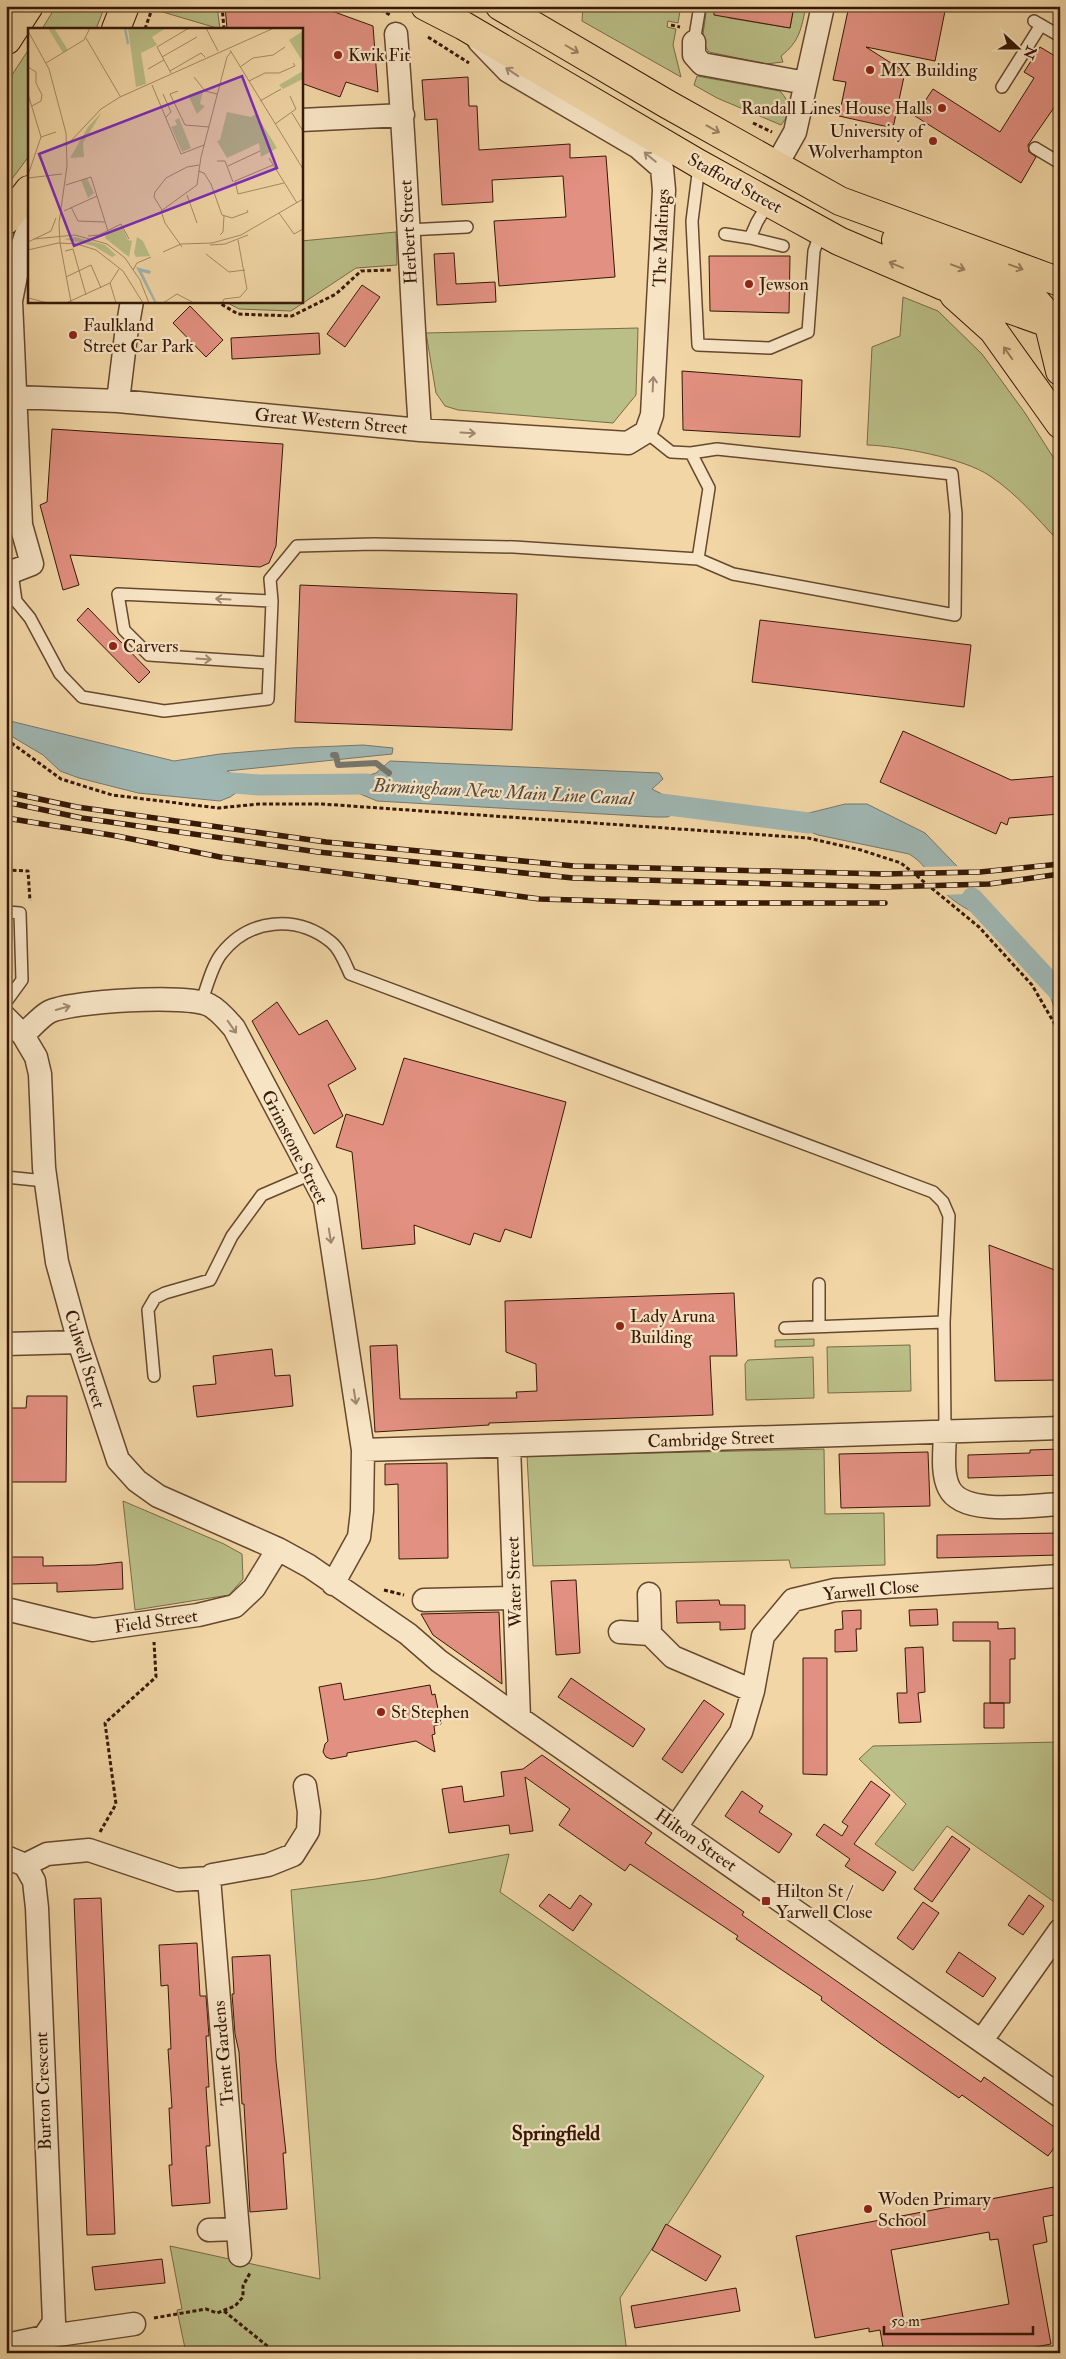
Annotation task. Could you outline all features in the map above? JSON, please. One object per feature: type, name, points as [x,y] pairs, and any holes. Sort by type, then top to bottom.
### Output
[{"type":"highway","points":[[7,41],[21,6]]},
{"type":"highway","points":[[7,41],[29,6]]},
{"type":"highway","points":[[116,28],[125,6]]},
{"type":"highway","name":"Stafford Street","points":[[425,6],[464,26],[699,164],[840,241],[941,285],[1056,320]]},
{"type":"highway","name":"Stafford Street","points":[[500,6],[667,104],[840,200],[1060,282]]},
{"type":"highway","points":[[6,220],[28,191]]},
{"type":"highway","points":[[840,200],[895,239],[935,258],[1031,296],[1046,313],[1056,320]]},
{"type":"highway","points":[[941,285],[974,311],[993,330],[1059,423]]},
{"type":"highway","points":[[1056,320],[1060,371]]},
{"type":"highway","points":[[1056,320],[1041,338],[1037,362],[1044,392],[1059,423]]},
{"type":"street","points":[[777,164],[795,132],[823,6]]},
{"type":"street","name":"The Maltings","points":[[464,26],[508,70],[638,147],[662,168],[664,190],[652,415],[646,432]]},
{"type":"street","name":"Herbert Street","points":[[396,34],[420,430]]},
{"type":"street","points":[[694,42],[694,55],[702,64],[806,83]]},
{"type":"street","points":[[302,120],[402,115]]},
{"type":"street","points":[[9,574],[32,564],[21,525],[14,397],[9,349],[11,301],[21,250],[28,229]]},
{"type":"street","points":[[118,401],[132,302]]},
{"type":"street","name":"Great Western Street","points":[[14,397],[118,401],[420,430],[628,443],[646,432]]},
{"type":"street","name":"Grimstone Street","points":[[23,1035],[49,1012],[77,1004],[186,999],[208,1004],[224,1016],[234,1028],[325,1200],[363,1450],[362,1511],[359,1537],[333,1584]]},
{"type":"street","name":"Culwell Street","points":[[6,1018],[23,1035],[36,1057],[40,1074],[45,1181],[57,1262],[79,1342],[118,1460],[137,1481],[158,1496],[278,1549],[333,1584]]},
{"type":"street","points":[[6,1344],[79,1342]]},
{"type":"street","name":"Cambridge Street","points":[[363,1450],[945,1430],[1060,1428]]},
{"type":"street","points":[[945,1430],[945,1475],[950,1489],[960,1500],[981,1507],[1060,1504]]},
{"type":"street","name":"Water Street","points":[[509,1446],[519,1718]]},
{"type":"street","name":"Field Street","points":[[6,1609],[93,1630],[198,1615],[235,1606],[254,1588],[278,1549]]},
{"type":"street","name":"Yarwell Close","points":[[676,1826],[741,1732],[753,1691],[763,1636],[793,1600],[835,1590],[1060,1576]]},
{"type":"street","name":"Hilton Street","points":[[333,1584],[408,1634],[439,1661],[519,1718],[1060,2096]]},
{"type":"street","points":[[649,1594],[650,1634]]},
{"type":"street","points":[[424,1600],[514,1598]]},
{"type":"street","points":[[620,1632],[650,1634],[673,1657],[753,1691]]},
{"type":"street","points":[[15,1861],[48,1854],[89,1850],[178,1880],[209,1878],[212,1875],[268,1865],[293,1855],[308,1830],[309,1812],[306,1786]]},
{"type":"street","name":"Burton Crescent","points":[[15,1861],[34,1881],[37,1908],[54,2322],[44,2336]]},
{"type":"street","name":"Trent Gardens","points":[[209,1878],[240,2255]]},
{"type":"street","points":[[982,2040],[1060,1930]]},
{"type":"street","points":[[209,2230],[238,2229]]},
{"type":"street","points":[[6,2345],[44,2336],[134,2324]]},
{"type":"lane","points":[[694,42],[700,6]]},
{"type":"lane","points":[[1002,88],[1037,23],[1060,36]]},
{"type":"lane","points":[[1035,148],[1060,163]]},
{"type":"lane","points":[[699,164],[692,221],[698,345],[770,348],[808,332],[814,251],[821,231]]},
{"type":"lane","points":[[750,238],[769,202]]},
{"type":"lane","points":[[407,230],[467,227]]},
{"type":"lane","points":[[725,234],[783,246]]},
{"type":"lane","points":[[9,574],[16,601],[30,618],[60,674],[82,697],[164,711],[268,700],[272,601],[270,580],[297,546],[374,544],[514,547],[698,559],[733,574],[956,615],[956,514],[952,474],[717,449],[691,453],[671,452],[646,432]]},
{"type":"lane","points":[[691,453],[708,488],[698,559]]},
{"type":"lane","points":[[270,663],[149,655],[124,630],[118,594],[272,601]]},
{"type":"lane","points":[[6,1002],[22,980],[20,913],[7,912]]},
{"type":"lane","points":[[201,1002],[220,955],[234,939],[252,928],[282,923],[307,928],[331,942],[342,956],[350,974],[933,1192],[944,1202],[949,1216],[944,1322],[945,1430]]},
{"type":"lane","points":[[154,1376],[148,1310],[155,1298],[165,1293],[210,1280],[232,1236],[262,1196],[311,1174]]},
{"type":"lane","points":[[6,1177],[45,1181]]},
{"type":"lane","points":[[819,1284],[819,1326]]},
{"type":"lane","points":[[785,1328],[944,1322]]},
{"type":"path","points":[[144,28],[153,6]]},
{"type":"path","points":[[222,6],[224,28]]},
{"type":"path","points":[[671,25],[680,27],[681,20]]},
{"type":"path","points":[[218,302],[238,314],[292,316],[318,301],[336,294],[361,271],[409,270]]},
{"type":"path","points":[[6,739],[61,779],[112,795],[156,802],[218,808],[259,804],[322,804],[808,838],[862,850],[900,863],[979,928],[1032,985],[1060,1032]]},
{"type":"path","points":[[6,870],[28,870],[29,881]]},
{"type":"path","points":[[376,1588],[424,1600]]},
{"type":"path","points":[[89,1850],[116,1804],[105,1723],[156,1677],[152,1622]]},
{"type":"path","points":[[134,2324],[206,2309],[218,2313],[235,2306],[243,2297],[243,2286],[253,2267],[251,2254],[240,2255]]},
{"type":"path","points":[[223,2311],[276,2353]]},
{"type":"path","points":[[558,2353],[599,2350]]},
{"type":"green space","points":[[56,6],[105,6],[96,28],[43,28]]},
{"type":"green space","points":[[159,6],[217,6],[220,28],[217,28],[156,10]]},
{"type":"green space","points":[[583,6],[667,6],[667,9],[680,11],[678,23],[668,21],[667,27],[676,29],[673,45],[681,77],[582,21]]},
{"type":"green space","points":[[707,6],[730,6],[729,18],[790,28],[794,6],[806,6],[799,34],[792,45],[781,56],[783,62],[766,64],[709,52],[702,41]]},
{"type":"green space","points":[[28,51],[28,157],[6,187],[6,84]]},
{"type":"green space","points":[[697,76],[780,91],[788,104],[787,116],[781,125],[717,98],[694,85]]},
{"type":"green space","points":[[396,232],[397,265],[356,268],[291,311],[239,309],[226,302],[302,302],[302,241]]},
{"type":"green space","points":[[903,297],[938,311],[982,354],[1025,413],[1060,468],[1060,543],[1018,499],[1000,483],[979,470],[930,454],[867,445],[872,347],[900,336]]},
{"type":"green space","points":[[638,328],[636,395],[613,423],[458,410],[445,406],[436,393],[426,333]]},
{"type":"green space","points":[[814,1339],[814,1346],[775,1347],[775,1340]]},
{"type":"green space","points":[[910,1345],[911,1391],[828,1393],[827,1347]]},
{"type":"green space","points":[[813,1357],[814,1398],[746,1400],[745,1364],[748,1360]]},
{"type":"green space","points":[[824,1449],[825,1514],[884,1513],[885,1565],[791,1568],[789,1560],[533,1566],[527,1456]]},
{"type":"green space","points":[[123,1501],[224,1544],[242,1554],[243,1579],[229,1595],[135,1610]]},
{"type":"green space","points":[[1060,1742],[1060,1906],[947,1826],[913,1871],[875,1844],[906,1804],[859,1759],[873,1746]]},
{"type":"green space","points":[[509,1854],[500,1892],[764,2076],[620,2298],[627,2353],[186,2353],[177,2310],[182,2309],[170,2246],[320,2279],[291,1890],[376,1879]]},
{"type":"water","points":[[6,720],[174,761],[220,754],[292,748],[363,745],[393,748],[392,754],[227,771],[249,784],[230,797],[220,801],[138,793],[79,778],[60,771],[43,755],[6,733]]},
{"type":"water","points":[[390,761],[659,773],[663,779],[652,789],[689,808],[667,817],[655,817],[377,801],[339,785],[376,773]]},
{"type":"water","points":[[845,804],[867,804],[925,833],[979,889],[992,920],[971,911],[952,899],[940,888],[922,865],[909,854],[818,835],[781,820]]},
{"type":"water","points":[[1050,983],[1060,986],[1060,1016],[1052,1000]]},
{"type":"pier","points":[[961,866],[984,893],[945,895],[920,867]]},
{"type":"building","name":"Kwik Fit","points":[[225,6],[318,6],[373,26],[378,92],[346,82],[340,97],[302,83],[302,28],[227,28]]},
{"type":"building","points":[[714,6],[794,6],[790,28],[714,15]]},
{"type":"building","name":"MX Building","points":[[849,6],[946,6],[935,61],[866,47],[905,72],[893,128],[839,116],[846,82],[833,80]]},
{"type":"building","name":"Randall Lines House Halls","points":[[1040,47],[1060,59],[1060,99],[1028,145],[1029,152],[1036,157],[1021,183],[915,116],[933,89],[1000,132],[1034,78],[1024,72]]},
{"type":"building","points":[[468,77],[469,106],[477,106],[479,150],[570,144],[570,158],[606,156],[615,277],[499,286],[494,221],[566,217],[563,176],[492,180],[493,202],[442,205],[437,119],[425,120],[422,80]]},
{"type":"building","points":[[454,253],[456,284],[495,282],[496,302],[437,305],[434,254]]},
{"type":"building","name":"Jewson","points":[[709,256],[790,256],[789,313],[710,311]]},
{"type":"building","points":[[362,285],[380,297],[345,347],[327,334]]},
{"type":"building","points":[[190,306],[223,340],[206,357],[173,323]]},
{"type":"building","points":[[319,333],[320,354],[232,359],[231,338]]},
{"type":"building","points":[[682,371],[802,380],[800,437],[683,430]]},
{"type":"building","points":[[52,429],[283,444],[276,546],[269,563],[260,567],[70,555],[79,585],[63,590],[40,505],[47,502]]},
{"type":"building","points":[[300,585],[517,594],[512,730],[295,722]]},
{"type":"building","name":"Carvers","points":[[88,608],[150,672],[139,683],[77,620]]},
{"type":"building","points":[[760,620],[971,645],[964,707],[752,682]]},
{"type":"building","points":[[903,731],[1011,780],[1060,776],[1060,814],[1009,818],[1007,825],[1001,822],[996,834],[880,782]]},
{"type":"building","points":[[277,1002],[299,1035],[327,1020],[356,1069],[328,1085],[343,1116],[314,1134],[252,1021]]},
{"type":"building","points":[[404,1058],[566,1102],[531,1238],[505,1229],[500,1242],[474,1233],[470,1245],[414,1225],[415,1244],[362,1249],[352,1152],[336,1147],[346,1114],[383,1125]]},
{"type":"building","points":[[989,1245],[1060,1272],[1060,1380],[995,1381]]},
{"type":"building","name":"Lady Aruna Building","points":[[734,1293],[737,1356],[710,1356],[713,1415],[489,1423],[489,1425],[375,1432],[370,1346],[397,1345],[400,1399],[517,1398],[516,1392],[537,1391],[536,1364],[506,1352],[505,1301]]},
{"type":"building","points":[[272,1349],[275,1376],[290,1375],[293,1406],[197,1417],[193,1386],[216,1384],[213,1356]]},
{"type":"building","points":[[27,1396],[67,1396],[66,1482],[6,1482],[6,1408],[26,1408]]},
{"type":"building","points":[[1060,1449],[1060,1475],[968,1478],[968,1455],[1030,1453],[1030,1450]]},
{"type":"building","points":[[928,1452],[930,1506],[841,1508],[839,1454]]},
{"type":"building","points":[[447,1463],[448,1558],[399,1559],[398,1484],[385,1485],[385,1464]]},
{"type":"building","points":[[1060,1533],[1060,1555],[937,1558],[937,1535]]},
{"type":"building","points":[[11,1557],[43,1557],[43,1566],[95,1565],[122,1562],[123,1589],[57,1592],[57,1583],[11,1584]]},
{"type":"building","points":[[576,1580],[580,1653],[556,1655],[551,1581]]},
{"type":"building","points":[[719,1600],[720,1605],[745,1605],[745,1629],[720,1630],[720,1622],[677,1623],[676,1601]]},
{"type":"building","points":[[937,1609],[938,1625],[910,1626],[909,1610]]},
{"type":"building","points":[[861,1610],[861,1629],[856,1629],[857,1651],[835,1652],[835,1630],[843,1629],[842,1611]]},
{"type":"building","points":[[499,1612],[502,1684],[433,1635],[421,1614]]},
{"type":"building","points":[[953,1622],[998,1622],[998,1629],[1015,1628],[1015,1659],[1010,1659],[1010,1703],[990,1703],[990,1641],[953,1641]]},
{"type":"building","points":[[923,1647],[925,1692],[918,1693],[921,1722],[899,1723],[897,1693],[907,1693],[905,1648]]},
{"type":"building","points":[[803,1658],[827,1658],[827,1775],[803,1774]]},
{"type":"building","points":[[571,1678],[645,1729],[633,1747],[558,1697]]},
{"type":"building","name":"St Stephen","points":[[341,1683],[344,1700],[430,1685],[432,1695],[435,1694],[441,1724],[434,1726],[435,1734],[432,1735],[435,1752],[416,1741],[347,1753],[347,1756],[331,1759],[326,1757],[323,1752],[328,1741],[319,1687]]},
{"type":"building","points":[[704,1700],[724,1714],[682,1773],[662,1759]]},
{"type":"building","points":[[984,1703],[1004,1703],[1004,1728],[984,1728]]},
{"type":"building","points":[[542,1755],[652,1833],[645,1843],[744,1912],[742,1915],[981,2082],[984,2077],[1060,2131],[1060,2140],[1048,2156],[962,2095],[959,2098],[880,2043],[821,2000],[822,1997],[736,1939],[738,1936],[630,1864],[625,1871],[559,1825],[570,1809],[525,1777],[533,1831],[510,1834],[509,1825],[449,1833],[442,1789],[462,1786],[464,1802],[504,1796],[501,1772],[523,1769]]},
{"type":"building","points":[[871,1781],[890,1795],[854,1844],[896,1872],[883,1891],[845,1866],[850,1859],[816,1835],[824,1824],[842,1836],[848,1826],[842,1822]]},
{"type":"building","points":[[742,1791],[763,1806],[759,1812],[792,1834],[779,1853],[725,1816]]},
{"type":"building","points":[[952,1836],[970,1849],[932,1902],[914,1889]]},
{"type":"building","points":[[549,1894],[570,1909],[580,1895],[592,1904],[573,1931],[539,1906]]},
{"type":"building","points":[[1029,1895],[1044,1906],[1023,1935],[1008,1925]]},
{"type":"building","points":[[101,1898],[115,2234],[87,2235],[74,1899]]},
{"type":"building","points":[[923,1902],[939,1913],[913,1950],[897,1938]]},
{"type":"building","points":[[197,1943],[200,1996],[206,1996],[209,2036],[206,2036],[209,2087],[206,2087],[210,2146],[206,2146],[210,2203],[172,2206],[169,2165],[172,2165],[169,2108],[172,2108],[168,2049],[171,2049],[168,1985],[161,1986],[159,1945]]},
{"type":"building","points":[[959,1952],[996,1978],[983,1997],[946,1972]]},
{"type":"building","points":[[270,1955],[276,2061],[286,2153],[283,2153],[287,2209],[250,2212],[244,2104],[242,2104],[239,2052],[235,2034],[232,1994],[234,1994],[232,1957]]},
{"type":"building","points":[[1054,2187],[1059,2214],[1043,2217],[1047,2242],[1033,2245],[1051,2344],[1005,2353],[884,2353],[880,2330],[869,2332],[869,2328],[815,2338],[796,2236]],"holes":[[[989,2232],[990,2240],[998,2239],[1009,2304],[904,2323],[891,2250]]]},
{"type":"building","points":[[666,2224],[721,2256],[706,2281],[652,2250]]},
{"type":"building","points":[[162,2259],[165,2283],[95,2290],[92,2267]]},
{"type":"building","points":[[736,2288],[740,2311],[635,2328],[631,2306]]},
{"type":"waterway","points":[[333,755],[336,755],[338,765],[376,763],[389,773]]},
{"type":"waterway","name":"Birmingham New Main Line Canal","points":[[220,782],[259,785],[367,784]]},
{"type":"waterway","name":"Birmingham New Main Line Canal","points":[[661,804],[809,823]]},
{"type":"waterway","name":"Birmingham New Main Line Canal","points":[[972,898],[1060,993]]},
{"type":"railway","points":[[6,792],[77,807],[326,842],[574,866],[883,874],[980,872],[1060,864]]},
{"type":"railway","points":[[6,802],[82,818],[318,852],[573,878],[884,887],[989,884],[1060,874]]},
{"type":"railway","points":[[6,818],[117,836],[220,857],[540,899],[675,903],[885,903]]},
{"type":"place","name":"Kwik Fit","points":[[338,55]]},
{"type":"place","name":"MX Building","points":[[870,70]]},
{"type":"place","name":"Randall Lines House Halls","points":[[942,108]]},
{"type":"place","name":"University of Wolverhampton","points":[[933,141]]},
{"type":"place","name":"Jewson","points":[[749,284]]},
{"type":"place","name":"Faulkland Street Car Park","points":[[73,335]]},
{"type":"place","name":"Carvers","points":[[113,646]]},
{"type":"place","name":"Lady Aruna Building","points":[[620,1326]]},
{"type":"place","name":"St Stephen","points":[[381,1712]]},
{"type":"place","name":"Hilton St / Yarwell Close","points":[[766,1901]]},
{"type":"place","name":"Woden Primary School","points":[[868,2209]]},
{"type":"district","name":"Springfield","points":[[556,2133]]}]
